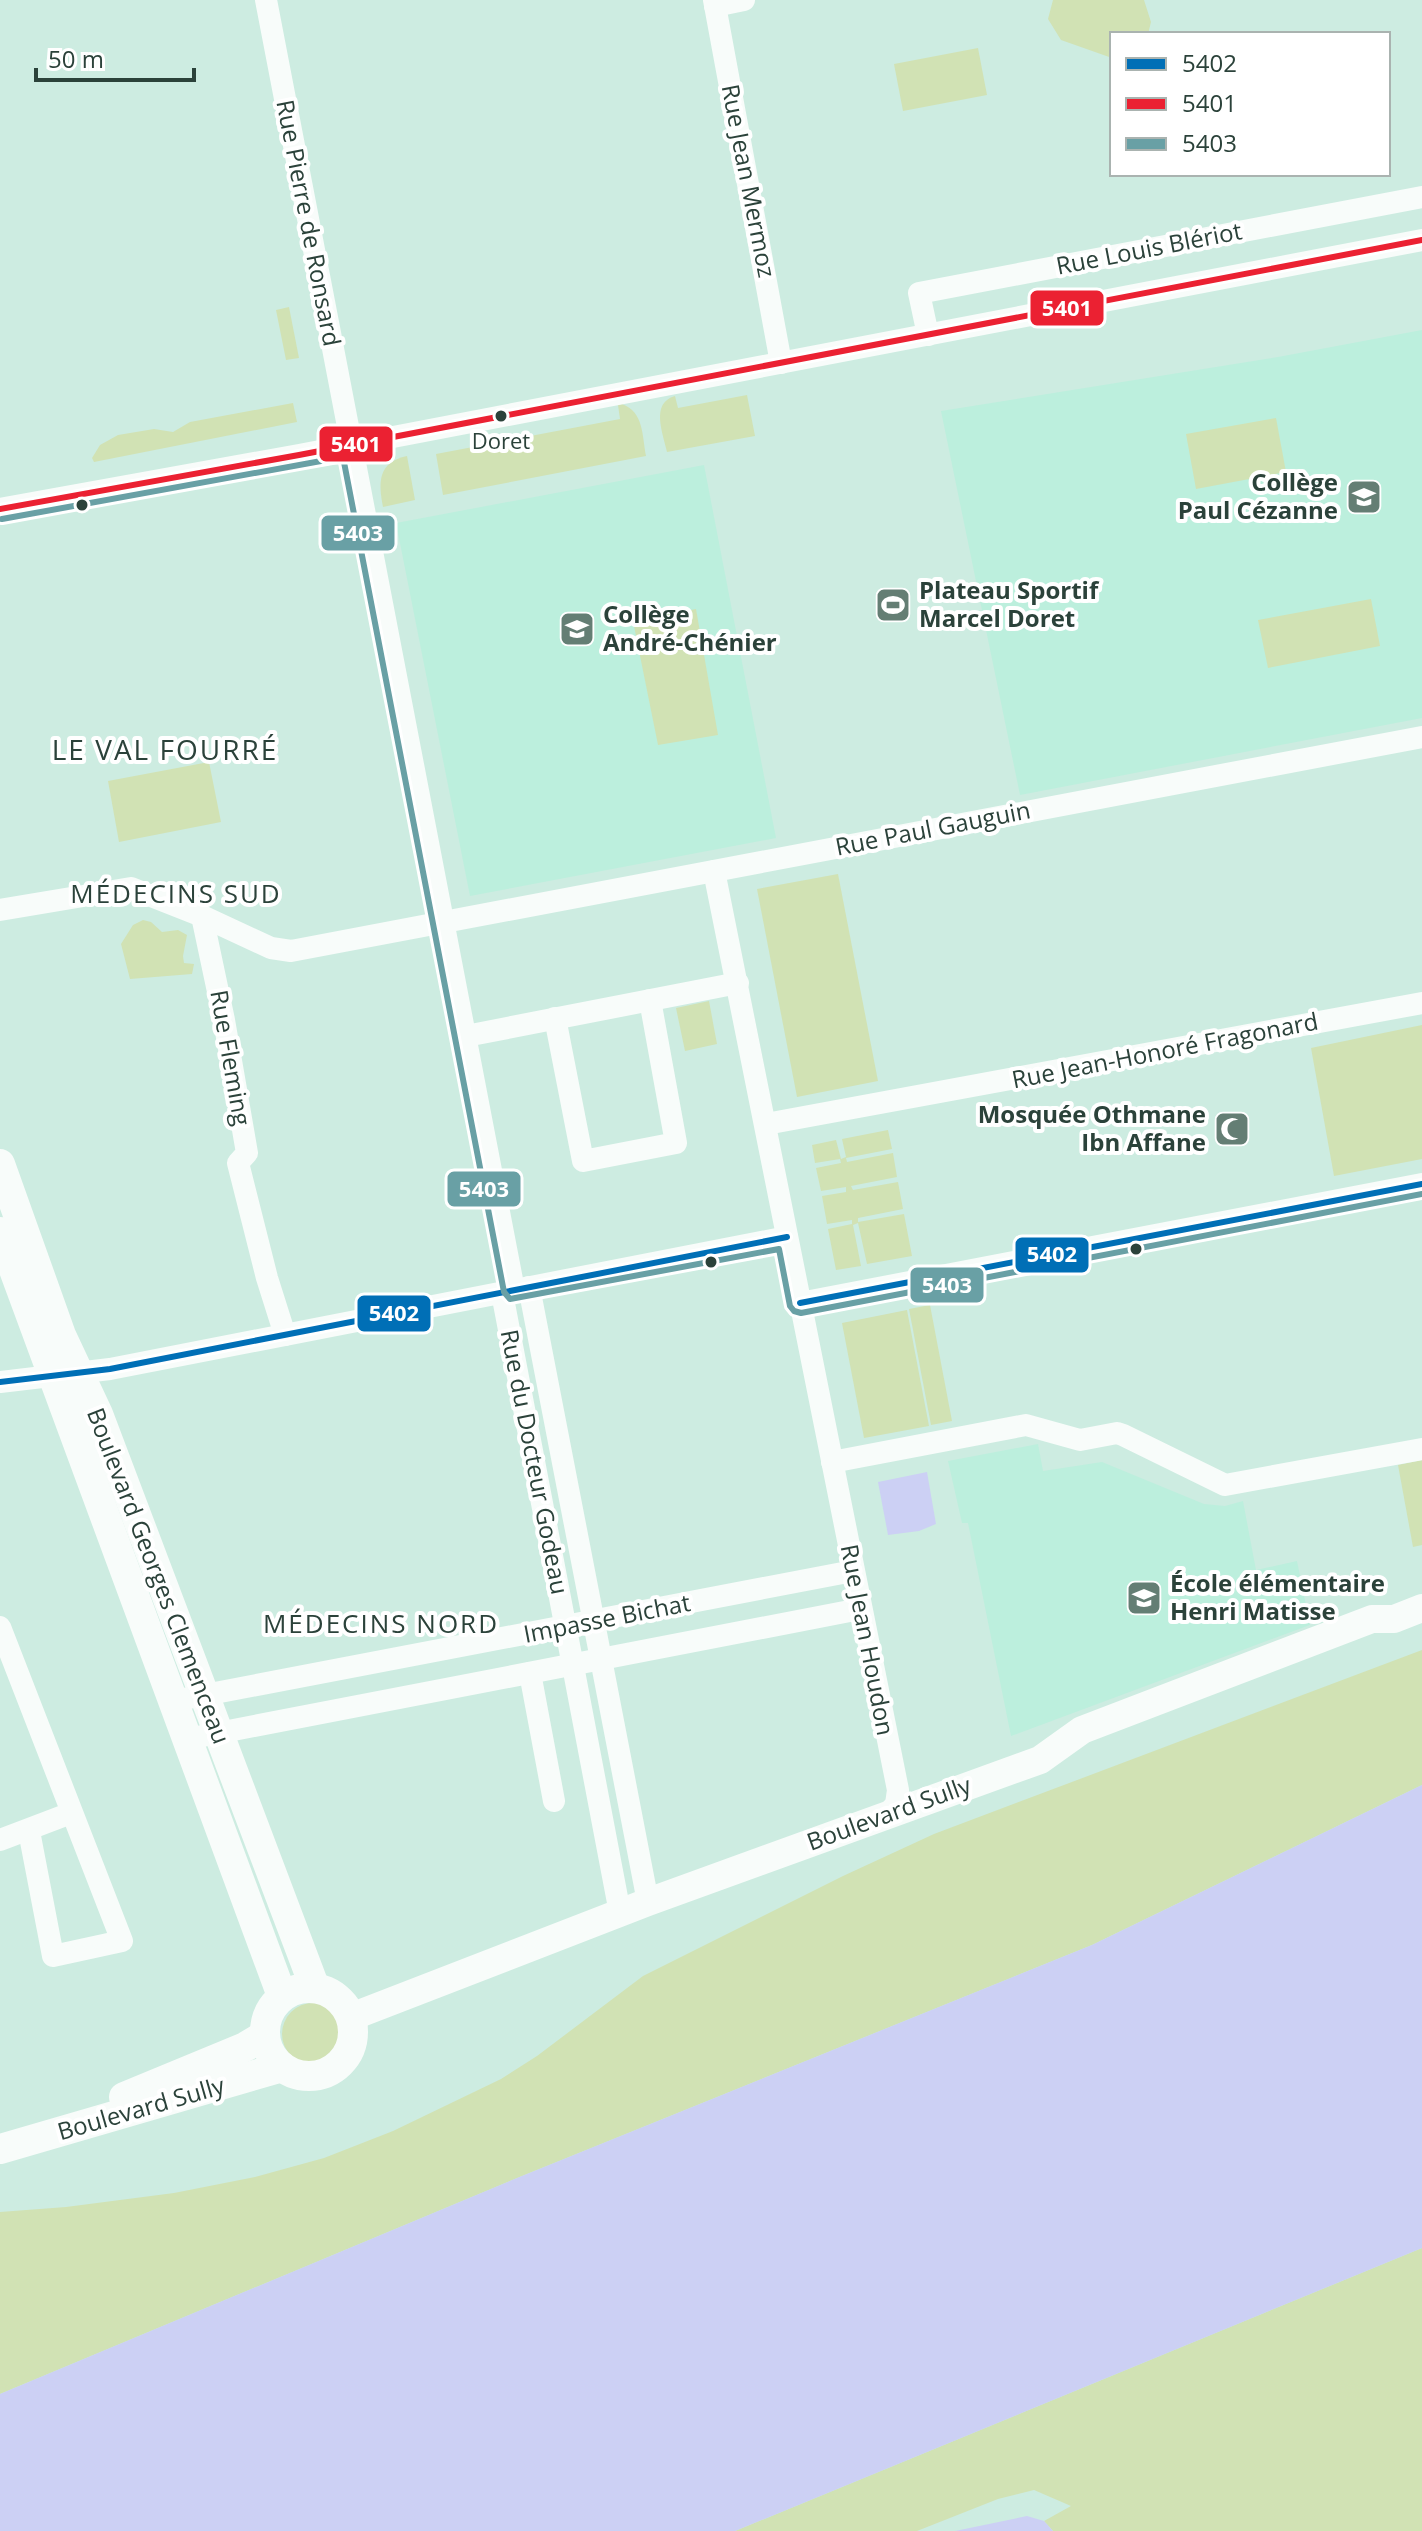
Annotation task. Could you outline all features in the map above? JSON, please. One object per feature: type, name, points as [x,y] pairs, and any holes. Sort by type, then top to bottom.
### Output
[{"type":"main road","name":"Boulevard Georges Clemenceau","points":[[0,1164],[61,1335],[65,1375],[98,1414],[315,1988]]},
{"type":"main road","name":"Boulevard Georges Clemenceau","points":[[0,1232],[65,1375],[173,1701],[282,1996]]},
{"type":"main road","points":[[315,1988],[335,1995],[345,2005],[354,2031],[346,2058],[323,2074],[309,2076],[282,2067],[272,2057],[265,2035],[267,2018],[282,1996],[294,1990],[315,1988]]},
{"type":"main road","name":"Boulevard Sully","points":[[0,2148],[245,2047],[265,2035]]},
{"type":"main road","name":"Boulevard Sully","points":[[0,2148],[282,2067]]},
{"type":"street","name":"Rue Pierre de Ronsard","points":[[266,0],[515,1290]]},
{"type":"street","points":[[714,3],[744,0]]},
{"type":"street","name":"Rue Jean Mermoz","points":[[714,3],[781,363]]},
{"type":"street","name":"Rue Louis Blériot","points":[[928,335],[919,293],[1422,197]]},
{"type":"street","points":[[0,509],[1422,240]]},
{"type":"street","name":"Rue Paul Gauguin","points":[[0,910],[131,888],[280,951],[1422,737]]},
{"type":"street","name":"Rue Jean Houdon","points":[[714,871],[898,1790],[896,1804],[887,1815]]},
{"type":"street","name":"Rue Fleming","points":[[202,916],[247,1153],[238,1163],[285,1335]]},
{"type":"street","points":[[466,1036],[738,983]]},
{"type":"street","points":[[555,1018],[583,1161],[676,1143],[650,1000]]},
{"type":"street","name":"Rue Jean-Honoré Fragonard","points":[[766,1124],[1422,1003]]},
{"type":"street","points":[[800,1303],[1422,1184]]},
{"type":"street","points":[[0,1382],[65,1375],[285,1335],[787,1237]]},
{"type":"street","name":"Rue du Docteur Godeau","points":[[515,1290],[594,1621],[648,1902]]},
{"type":"street","name":"Rue du Docteur Godeau","points":[[515,1290],[565,1627],[620,1913]]},
{"type":"street","points":[[832,1462],[1026,1425],[1080,1440],[1117,1433],[1225,1485],[1422,1449]]},
{"type":"street","name":"Impasse Bichat","points":[[173,1701],[853,1571]]},
{"type":"street","name":"Boulevard Sully","points":[[351,2017],[648,1902],[1040,1760],[1082,1730],[1372,1619],[1394,1619],[1422,1608]]},
{"type":"street","name":"Impasse Bichat","points":[[187,1739],[860,1609]]},
{"type":"street","points":[[0,1627],[122,1941],[53,1956],[29,1831]]},
{"type":"street","points":[[530,1673],[554,1801]]},
{"type":"street","points":[[0,1840],[71,1813]]},
{"type":"shaded area","points":[[1053,0],[1144,0],[1151,22],[1148,32],[1110,32],[1110,57],[1061,40],[1048,19]]},
{"type":"shaded area","points":[[978,48],[987,95],[903,111],[894,64]]},
{"type":"shaded area","points":[[289,307],[299,358],[286,360],[276,310]]},
{"type":"shaded area","points":[[1422,330],[1422,718],[1020,795],[941,411],[1278,357]]},
{"type":"shaded area","points":[[747,395],[755,436],[667,452],[660,412],[667,400],[675,396],[678,408]]},
{"type":"shaded area","points":[[293,403],[297,422],[94,462],[92,458],[100,445],[118,435],[154,429],[173,432],[190,422]]},
{"type":"shaded area","points":[[622,404],[638,418],[646,456],[443,495],[436,454],[620,419],[618,405]]},
{"type":"shaded area","points":[[1276,418],[1286,472],[1196,489],[1186,434]]},
{"type":"shaded area","points":[[407,456],[415,500],[383,507],[382,474],[390,463]]},
{"type":"shaded area","name":"Collège André-Chénier","points":[[704,465],[776,838],[470,896],[396,523]]},
{"type":"shaded area","points":[[1371,599],[1380,646],[1268,668],[1258,620]]},
{"type":"shaded area","points":[[696,609],[718,735],[658,745],[633,621]]},
{"type":"shaded area","points":[[209,762],[221,822],[119,842],[108,781]]},
{"type":"shaded area","points":[[838,874],[878,1081],[797,1097],[757,889]]},
{"type":"shaded area","points":[[143,920],[151,922],[162,932],[178,930],[187,935],[183,956],[184,963],[194,964],[192,974],[130,979],[121,944],[133,925]]},
{"type":"shaded area","points":[[709,1001],[717,1044],[685,1051],[676,1008]]},
{"type":"shaded area","points":[[1422,1025],[1422,1159],[1334,1176],[1311,1048]]},
{"type":"shaded area","points":[[888,1130],[892,1149],[846,1158],[847,1162],[893,1153],[897,1177],[851,1186],[853,1190],[898,1182],[903,1209],[858,1218],[858,1222],[904,1214],[912,1256],[867,1264],[858,1223],[853,1225],[861,1266],[836,1270],[828,1229],[852,1224],[852,1220],[827,1224],[822,1196],[846,1192],[846,1187],[821,1191],[816,1168],[841,1163],[840,1159],[815,1163],[812,1145],[836,1140],[841,1159],[846,1157],[842,1139]]},
{"type":"shaded area","points":[[930,1305],[952,1421],[931,1425],[909,1309]]},
{"type":"shaded area","points":[[907,1310],[929,1426],[864,1438],[842,1323]]},
{"type":"shaded area","name":"École élémentaire Henri Matisse","points":[[1038,1444],[1043,1471],[1102,1462],[1204,1504],[1225,1506],[1243,1501],[1256,1570],[1297,1561],[1310,1625],[1011,1736],[968,1523],[962,1523],[948,1461]]},
{"type":"shaded area","points":[[1422,1460],[1422,1545],[1413,1547],[1398,1465]]},
{"type":"shaded area","points":[[1422,1650],[1422,1785],[1092,1945],[522,2176],[0,2394],[0,2212],[174,2193],[255,2177],[324,2158],[393,2131],[501,2079],[537,2056],[643,1976],[843,1876],[934,1834]]},
{"type":"shaded area","points":[[313,2003],[325,2005],[335,2012],[342,2022],[342,2046],[335,2056],[325,2063],[313,2065],[301,2063],[291,2056],[284,2046],[282,2034],[284,2022],[291,2012],[301,2005]]},
{"type":"shaded area","points":[[1422,2248],[1422,2531],[1053,2531],[1044,2521],[1071,2506],[1034,2490],[998,2499],[917,2531],[735,2531]]},
{"type":"water","points":[[927,1472],[936,1524],[919,1531],[888,1535],[878,1482]]},
{"type":"water","points":[[1422,1785],[1422,2248],[735,2531],[0,2531],[0,2394],[522,2176],[1092,1945]]},
{"type":"water","points":[[1027,2516],[1044,2521],[1053,2531],[955,2531]]},
{"type":"transit line","name":"5401","points":[[0,509],[299,455],[1422,240]]},
{"type":"transit line","name":"5403","points":[[2,519],[343,457],[504,1292],[510,1299],[779,1249],[790,1306],[801,1313],[1422,1194]]},
{"type":"transit line","name":"5402","points":[[800,1303],[1422,1184]]},
{"type":"transit line","name":"5402","points":[[0,1382],[110,1369],[787,1237]]},
{"type":"place","name":"Doret","points":[[501,416]]},
{"type":"place","name":"Collège Paul Cézanne","points":[[1364,497]]},
{"type":"place","name":"Plateau Sportif Marcel Doret","points":[[893,605]]},
{"type":"place","name":"Collège André-Chénier","points":[[577,629]]},
{"type":"place","name":"Mosquée Othmane Ibn Affane","points":[[1232,1129]]},
{"type":"place","name":"École élémentaire Henri Matisse","points":[[1144,1598]]},
{"type":"district","name":"LE VAL FOURRÉ","points":[[165,750]]},
{"type":"district","name":"MÉDECINS SUD","points":[[176,894]]},
{"type":"district","name":"MÉDECINS NORD","points":[[381,1624]]}]
